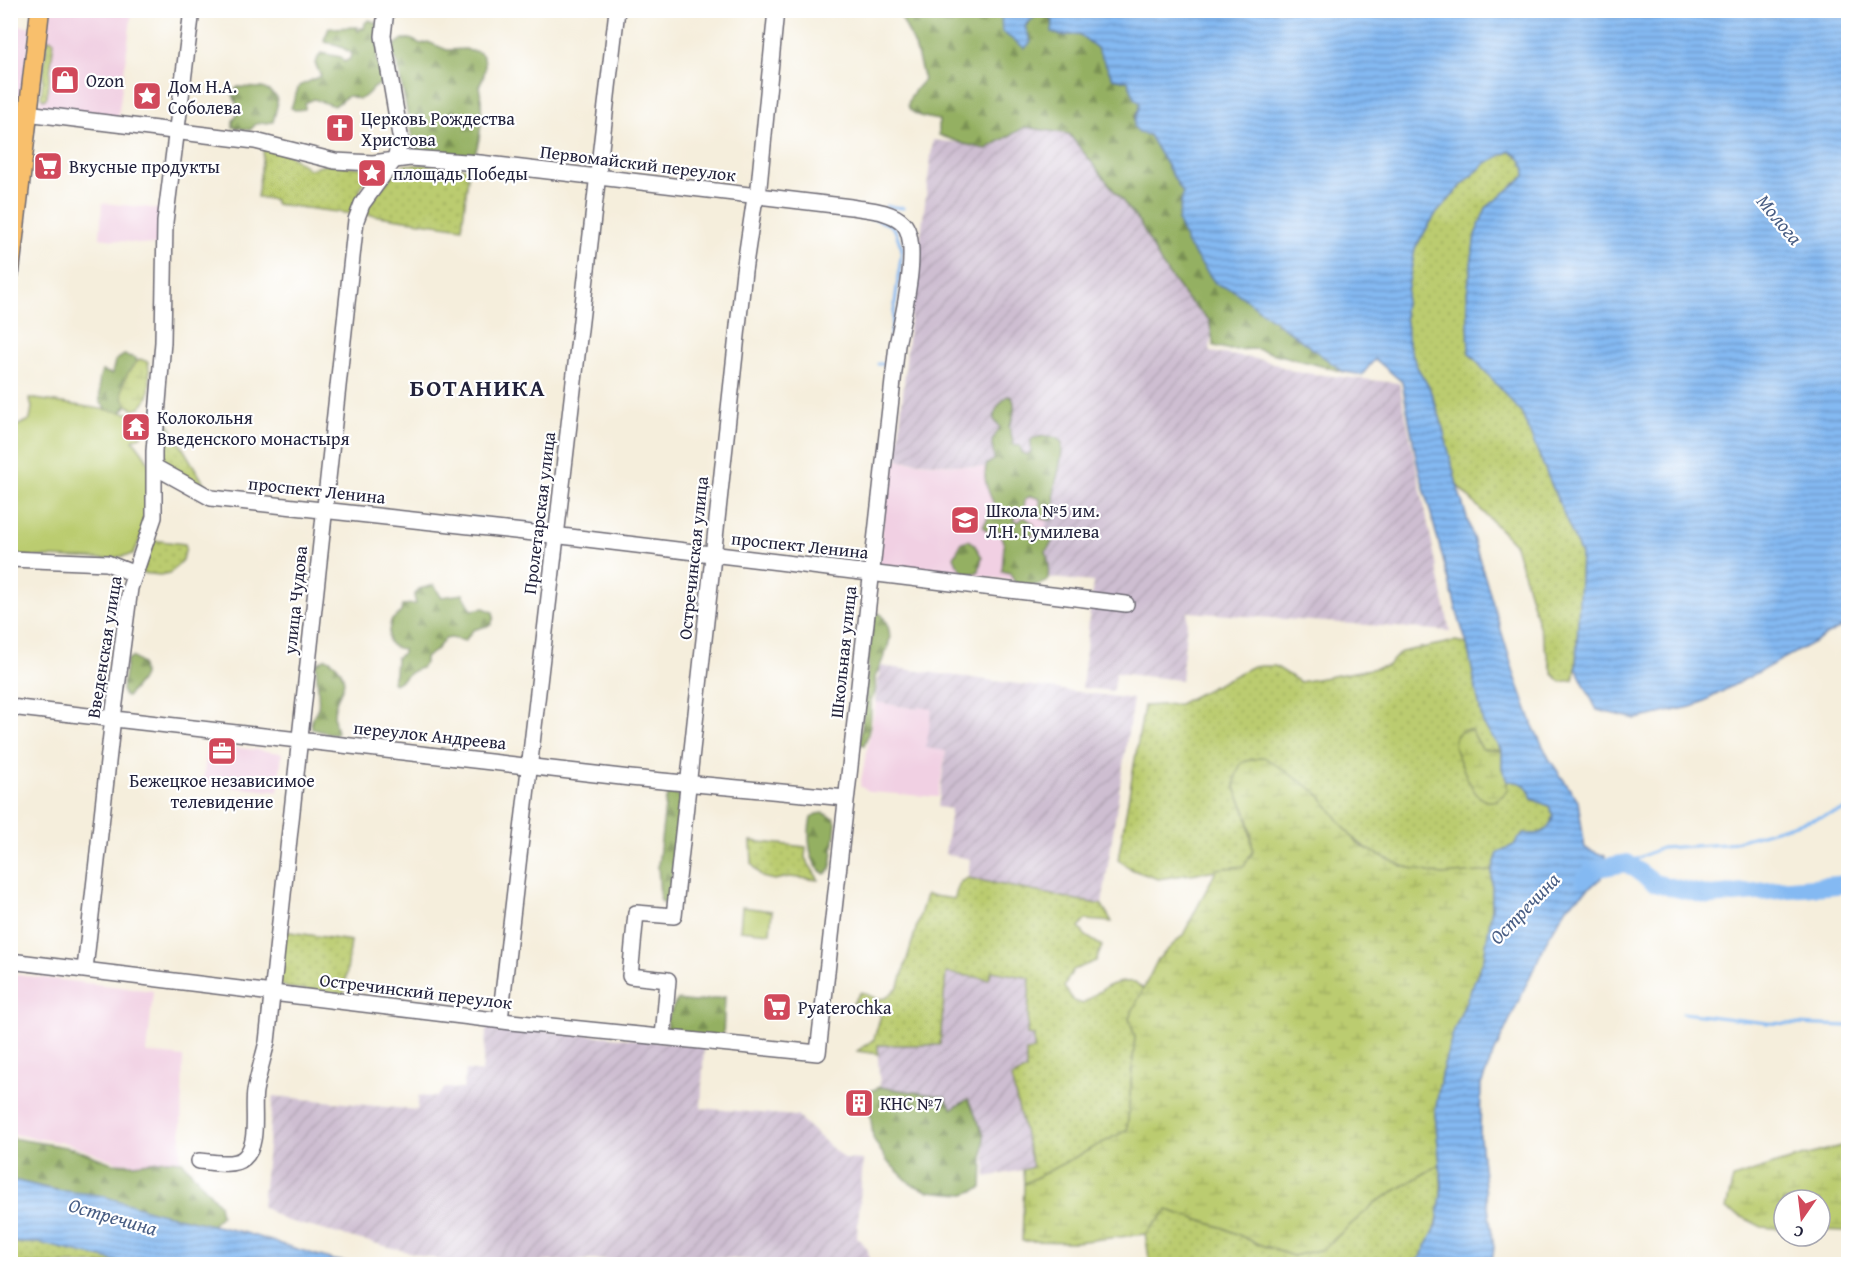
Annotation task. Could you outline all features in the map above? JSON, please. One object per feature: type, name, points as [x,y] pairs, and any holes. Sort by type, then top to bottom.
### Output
[{"type":"main road","points":[[10,272],[19,112],[40,10]]},
{"type":"street","name":"Введенская улица","points":[[86,969],[113,718],[130,588],[154,517],[155,467],[164,342],[165,222],[192,10]]},
{"type":"street","name":"улица Чудова","points":[[199,1161],[237,1162],[245,1158],[251,1147],[255,1123],[254,1094],[267,1042],[356,220],[362,204],[394,160],[401,141],[383,36],[386,10]]},
{"type":"street","name":"Пролетарская улица","points":[[500,1020],[617,10]]},
{"type":"street","name":"Остречинская улица","points":[[663,1037],[668,980],[630,976],[636,914],[674,916],[688,770],[714,555],[744,271],[754,204],[758,197],[776,10]]},
{"type":"street","name":"Первомайский переулок","points":[[19,112],[255,141],[335,161],[373,163],[410,158],[480,163],[851,207],[887,214],[902,223]]},
{"type":"street","name":"Школьная улица","points":[[818,1053],[897,345],[912,256],[912,242],[902,223]]},
{"type":"street","name":"проспект Ленина","points":[[155,467],[211,498],[872,572],[1126,604]]},
{"type":"street","points":[[10,559],[107,562],[135,574]]},
{"type":"street","name":"переулок Андреева","points":[[10,707],[688,784],[846,798]]},
{"type":"street","name":"Остречинский переулок","points":[[10,961],[500,1020],[818,1053]]},
{"type":"shaded area","points":[[50,11],[132,11],[118,118],[39,109]]},
{"type":"shaded area","points":[[11,25],[31,27],[21,105],[11,104]]},
{"type":"shaded area","points":[[1029,123],[1072,131],[1213,319],[1210,352],[1264,360],[1296,372],[1399,383],[1450,631],[1188,612],[1181,680],[1116,673],[1113,691],[1082,688],[1093,582],[1042,577],[1050,473],[897,460],[909,328],[933,140],[980,145]]},
{"type":"shaded area","points":[[102,203],[162,209],[160,246],[100,238]]},
{"type":"shaded area","name":"Школа №5 им. Л.Н. Гумилева","points":[[889,460],[1050,473],[1042,583],[878,567]]},
{"type":"shaded area","points":[[880,666],[1133,699],[1102,905],[968,878],[970,859],[945,854],[951,809],[938,807],[946,751],[926,748],[932,709],[875,702]]},
{"type":"shaded area","points":[[876,702],[918,709],[919,707],[932,708],[946,751],[938,797],[870,792],[860,786]]},
{"type":"shaded area","points":[[207,744],[282,753],[278,792],[203,784]]},
{"type":"shaded area","points":[[991,971],[1030,978],[1027,1035],[1034,1035],[1034,1051],[1026,1051],[1027,1115],[1033,1168],[986,1177],[984,1135],[968,1099],[952,1109],[945,1097],[880,1087],[877,1045],[939,1045],[945,973],[989,979]]},
{"type":"shaded area","points":[[11,974],[153,991],[147,1053],[183,1057],[180,1166],[118,1162],[66,1143],[11,1134]]},
{"type":"shaded area","points":[[487,1025],[704,1046],[701,1108],[797,1116],[844,1159],[863,1160],[857,1237],[868,1250],[870,1264],[798,1264],[655,1255],[630,1259],[455,1264],[284,1220],[262,1206],[273,1096],[417,1110],[419,1096],[437,1097],[445,1088],[463,1089],[466,1070],[482,1072]]},
{"type":"green space","points":[[898,11],[990,11],[1001,14],[1031,42],[1025,27],[1038,11],[1047,14],[1061,36],[1079,34],[1097,48],[1113,78],[1128,81],[1135,98],[1140,103],[1134,117],[1140,133],[1149,135],[1183,193],[1178,221],[1187,244],[1216,284],[1233,290],[1344,372],[1256,349],[1230,350],[1214,346],[1209,320],[1187,299],[1162,265],[1140,223],[1069,134],[1025,127],[986,149],[939,135],[939,120],[919,115],[909,108],[908,103],[911,97],[924,80],[915,46]]},
{"type":"green space","points":[[369,20],[377,23],[379,50],[376,60],[381,69],[380,72],[384,74],[384,83],[362,98],[348,96],[334,106],[314,99],[305,103],[305,109],[291,108],[299,86],[321,76],[315,63],[321,53],[341,57],[344,62],[350,59],[351,53],[338,45],[325,42],[329,28],[358,27],[359,31],[361,28],[364,29],[365,23]]},
{"type":"green space","points":[[49,39],[54,41],[47,97],[44,100],[41,97]]},
{"type":"green space","points":[[403,39],[410,39],[421,44],[428,42],[447,50],[477,51],[484,58],[484,75],[479,86],[481,120],[475,153],[466,157],[420,154],[415,150],[397,62],[392,51]]},
{"type":"green space","points":[[238,87],[262,88],[277,97],[273,122],[256,124],[250,130],[233,127],[233,121],[239,111],[232,92]]},
{"type":"green space","points":[[264,147],[290,155],[309,169],[329,164],[371,169],[363,182],[352,214],[275,204],[275,200],[257,197]]},
{"type":"green space","points":[[1511,151],[1522,161],[1525,176],[1486,208],[1469,353],[1521,412],[1581,555],[1576,668],[1573,680],[1561,682],[1553,674],[1515,545],[1457,485],[1440,417],[1409,345],[1404,309],[1415,248],[1435,215],[1486,162]]},
{"type":"green space","points":[[407,165],[469,169],[462,228],[363,214],[398,167]]},
{"type":"green space","points":[[124,355],[136,358],[137,363],[131,396],[121,412],[108,411],[100,402],[99,379],[102,371],[112,374],[115,361]]},
{"type":"green space","points":[[140,359],[148,362],[149,391],[145,403],[134,410],[127,405],[122,392],[126,378]]},
{"type":"green space","points":[[1008,396],[1012,397],[1014,408],[1009,426],[1014,445],[1020,446],[1022,453],[1026,455],[1031,452],[1031,439],[1035,438],[1052,437],[1062,443],[1052,520],[1042,519],[1039,514],[1040,499],[1031,496],[1025,499],[1024,510],[1013,520],[1018,522],[1024,517],[1033,523],[1036,530],[1031,536],[1034,541],[1038,538],[1054,539],[1046,551],[1049,565],[1048,580],[1023,587],[1015,583],[1010,573],[1002,571],[1004,545],[999,530],[994,529],[990,533],[983,527],[988,517],[999,517],[999,512],[996,510],[987,487],[985,470],[987,464],[994,460],[992,441],[1000,427],[994,419],[995,412]]},
{"type":"green space","points":[[29,398],[154,417],[151,429],[133,440],[151,468],[152,488],[148,512],[133,554],[108,559],[11,556],[10,458],[14,427],[30,420],[32,407]]},
{"type":"green space","points":[[166,420],[208,490],[162,463],[160,441]]},
{"type":"green space","points":[[152,540],[185,544],[183,560],[170,573],[160,575],[142,573]]},
{"type":"green space","points":[[968,540],[974,544],[982,557],[979,571],[965,574],[954,557],[962,542]]},
{"type":"green space","points":[[434,585],[441,597],[463,594],[472,610],[484,608],[493,612],[491,625],[473,630],[465,641],[445,639],[435,651],[425,658],[425,663],[421,668],[412,671],[394,684],[392,682],[396,658],[403,653],[403,649],[392,646],[388,640],[391,621],[401,612],[402,605],[416,604],[414,596],[419,589]]},
{"type":"green space","points":[[878,613],[887,623],[890,636],[885,655],[875,677],[871,717],[864,745],[860,744],[873,617]]},
{"type":"green space","points":[[1456,641],[1467,644],[1483,724],[1502,751],[1482,749],[1471,730],[1465,730],[1506,791],[1507,781],[1524,785],[1529,790],[1532,799],[1549,806],[1553,816],[1546,830],[1534,834],[1523,833],[1514,845],[1498,853],[1492,871],[1446,875],[1428,873],[1404,866],[1381,857],[1351,836],[1235,788],[1247,816],[1253,850],[1244,866],[1158,879],[1133,870],[1118,860],[1144,706],[1179,704],[1253,666],[1275,666],[1300,682],[1387,666],[1401,652]]},
{"type":"green space","points":[[132,657],[142,664],[143,675],[127,697],[124,696],[122,690],[127,660]]},
{"type":"green space","points":[[326,658],[334,663],[344,679],[334,710],[337,732],[335,735],[312,729],[312,719],[318,704],[316,664]]},
{"type":"green space","points":[[1465,730],[1471,730],[1482,749],[1502,751],[1502,768],[1507,781],[1507,791],[1499,798],[1491,801],[1484,800],[1473,790],[1469,782],[1454,746],[1457,736]]},
{"type":"green space","points":[[1264,757],[1318,793],[1361,846],[1402,866],[1442,875],[1492,871],[1492,908],[1484,958],[1454,1030],[1441,1075],[1435,1114],[1440,1164],[1376,1202],[1323,1249],[1293,1256],[1258,1244],[1224,1228],[1168,1210],[1145,1234],[1075,1242],[1022,1241],[1024,1184],[1127,1130],[1135,1037],[1129,1018],[1158,959],[1183,935],[1217,869],[1244,866],[1253,851],[1248,820],[1236,790],[1235,779],[1242,762]]},
{"type":"green space","points":[[671,793],[678,795],[683,801],[669,901],[663,903],[660,899],[658,865],[666,798]]},
{"type":"green space","points":[[823,813],[834,818],[836,823],[831,869],[825,874],[815,864],[809,841],[811,818]]},
{"type":"green space","points":[[751,841],[806,847],[805,858],[819,880],[789,877],[774,880],[762,877],[752,864]]},
{"type":"green space","points":[[968,878],[1102,905],[1112,922],[1085,920],[1079,928],[1086,936],[1102,946],[1096,961],[1073,970],[1064,987],[1074,1001],[1083,1004],[1101,990],[1120,982],[1135,982],[1144,990],[1129,1018],[1135,1037],[1127,1131],[1024,1184],[1023,1170],[1033,1167],[1011,1078],[1026,1070],[1026,1051],[1034,1050],[1034,1036],[1027,1035],[1030,978],[992,971],[989,979],[946,973],[940,1045],[878,1045],[878,1054],[857,1051],[874,1039],[881,1015],[870,1006],[853,1003],[861,992],[877,999],[886,998],[899,986],[926,895],[954,899],[960,882]]},
{"type":"green space","points":[[742,907],[772,911],[770,933],[740,930]]},
{"type":"green space","points":[[283,931],[351,941],[344,994],[280,985]]},
{"type":"green space","points":[[725,997],[723,1036],[716,1040],[667,1032],[667,1019],[677,1000],[694,1002]]},
{"type":"green space","points":[[880,1087],[945,1097],[952,1109],[968,1099],[984,1135],[982,1188],[965,1194],[928,1191],[911,1184],[887,1161],[873,1138],[868,1092]]},
{"type":"green space","points":[[11,1138],[72,1148],[112,1163],[182,1161],[219,1204],[221,1216],[212,1225],[17,1181],[11,1182]]},
{"type":"green space","points":[[1848,1144],[1848,1231],[1832,1230],[1832,1188],[1772,1188],[1772,1228],[1762,1227],[1726,1209],[1733,1178]]},
{"type":"green space","points":[[1440,1164],[1441,1191],[1438,1217],[1429,1242],[1414,1264],[1150,1264],[1145,1233],[1168,1210],[1224,1228],[1258,1244],[1293,1256],[1323,1249],[1376,1202]]},
{"type":"green space","points":[[11,1243],[39,1243],[128,1264],[11,1264]]},
{"type":"water","points":[[990,11],[1038,11],[1025,27],[1031,42],[1025,48],[1002,32],[1001,14]]},
{"type":"water","name":"Молога","points":[[1038,11],[1848,11],[1848,624],[1695,706],[1636,719],[1597,710],[1576,668],[1581,555],[1521,412],[1469,353],[1467,293],[1475,235],[1486,208],[1525,176],[1520,159],[1510,151],[1486,163],[1435,215],[1415,248],[1404,309],[1409,345],[1440,417],[1457,485],[1515,676],[1533,726],[1550,760],[1578,801],[1585,848],[1605,856],[1601,878],[1567,907],[1548,938],[1481,1085],[1480,1137],[1494,1248],[1492,1260],[1497,1264],[1414,1264],[1421,1256],[1437,1225],[1442,1186],[1435,1114],[1441,1075],[1454,1030],[1484,958],[1492,908],[1492,871],[1498,853],[1514,845],[1523,833],[1534,834],[1546,830],[1553,816],[1549,806],[1532,799],[1529,790],[1524,785],[1507,781],[1502,768],[1502,751],[1483,724],[1467,644],[1417,462],[1402,382],[1375,359],[1362,375],[1344,372],[1233,290],[1216,284],[1187,244],[1178,221],[1183,193],[1149,135],[1140,133],[1134,127],[1140,103],[1135,98],[1128,81],[1113,78],[1097,48],[1079,34],[1061,36],[1052,32],[1053,21],[1047,14]]},
{"type":"water","points":[[17,1181],[54,1190],[99,1195],[159,1213],[242,1232],[333,1260],[358,1264],[128,1264],[39,1243],[11,1243],[11,1182]]},
{"type":"waterway","points":[[886,206],[903,208]]},
{"type":"waterway","points":[[849,215],[876,219],[890,225],[895,230],[902,249],[887,364],[878,364]]},
{"type":"waterway","points":[[472,518],[548,526]]},
{"type":"waterway","points":[[1627,863],[1661,848],[1727,844],[1848,809]]},
{"type":"waterway","name":"Остречина","points":[[1584,879],[1593,869],[1627,863],[1654,883],[1710,896],[1848,884]]},
{"type":"waterway","points":[[1683,1013],[1767,1023],[1848,1026]]},
{"type":"place","name":"Ozon","points":[[65,80]]},
{"type":"place","name":"Дом Н.А. Соболева","points":[[147,96]]},
{"type":"place","name":"Церковь Рождества Христова","points":[[340,128]]},
{"type":"place","name":"Вкусные продукты","points":[[48,166]]},
{"type":"place","name":"площадь Победы","points":[[372,173]]},
{"type":"place","name":"Колокольня Введенского монастыря","points":[[136,427]]},
{"type":"place","name":"Школа №5 им. Л.Н. Гумилева","points":[[965,520]]},
{"type":"place","name":"Бежецкое независимое телевидение","points":[[222,751]]},
{"type":"place","name":"Pyaterochka","points":[[777,1007]]},
{"type":"place","name":"КНС №7","points":[[859,1103]]},
{"type":"district","name":"БОТАНИКА","points":[[478,387]]}]
